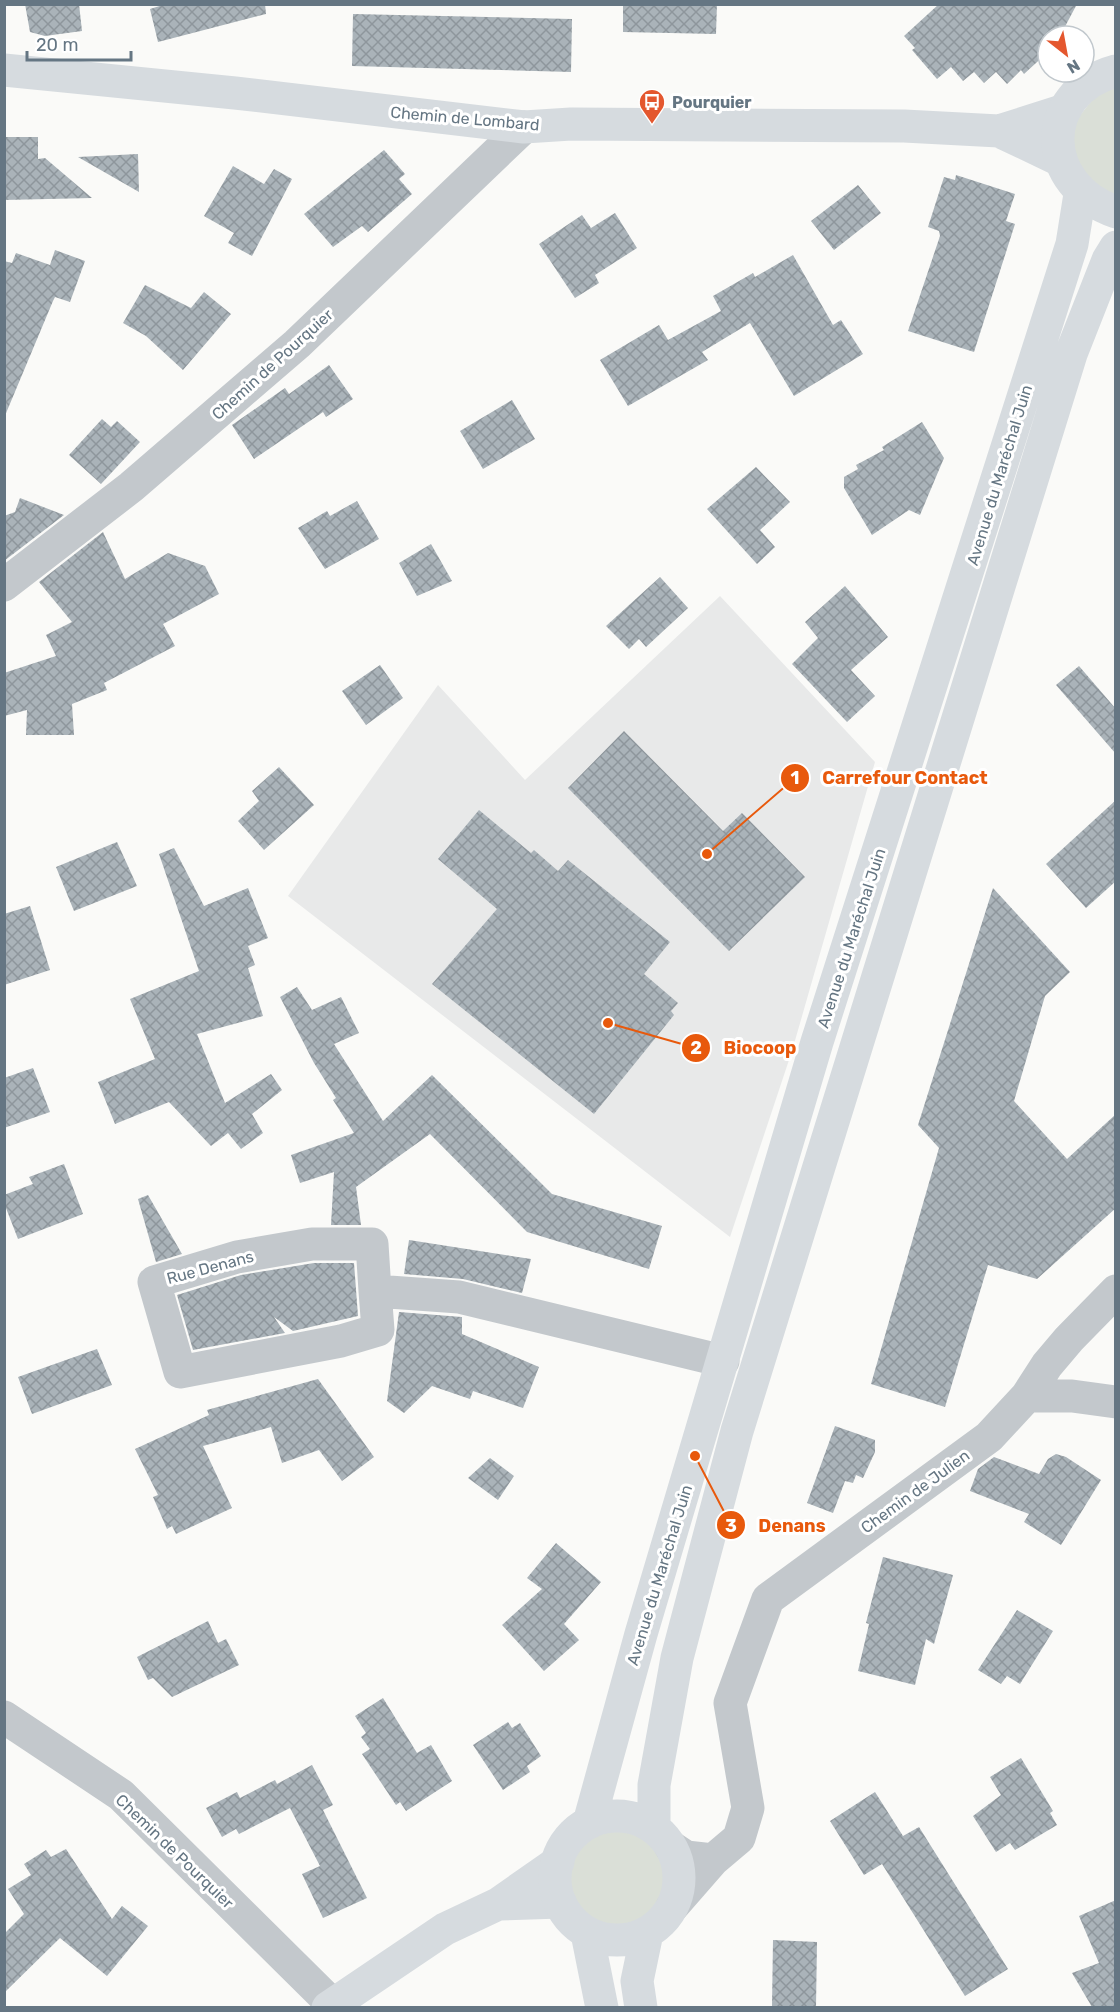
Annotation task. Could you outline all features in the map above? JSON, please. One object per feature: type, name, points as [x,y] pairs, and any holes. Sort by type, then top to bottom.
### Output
[{"type":"main road","points":[[1115,69],[1093,79],[1076,92],[1059,126],[1060,160],[1067,178],[1080,194],[1096,205],[1116,212]]},
{"type":"main road","name":"Chemin de Lombard","points":[[4,70],[235,93],[524,127],[571,124],[904,126],[999,131],[1065,110]]},
{"type":"main road","name":"Chemin de Lombard","points":[[999,131],[1060,160]]},
{"type":"main road","name":"Avenue du Maréchal Juin","points":[[589,1823],[634,1656],[817,1042],[1072,244],[1080,194]]},
{"type":"main road","name":"Avenue du Maréchal Juin","points":[[662,1838],[654,1785],[677,1658],[737,1431],[1067,365],[1108,260],[1116,247]]},
{"type":"main road","points":[[622,1816],[639,1820],[662,1838],[679,1872],[678,1890],[672,1907],[661,1922],[646,1933],[632,1939],[617,1940],[587,1933],[573,1922],[560,1902],[556,1890],[561,1851],[573,1835],[589,1823],[605,1817],[622,1816]]},
{"type":"main road","points":[[329,2005],[445,1929],[498,1904],[558,1862]]},
{"type":"main road","points":[[498,1904],[560,1902]]},
{"type":"main road","points":[[587,1933],[602,2007]]},
{"type":"main road","points":[[640,2007],[637,1981],[646,1933]]},
{"type":"street","name":"Chemin de Pourquier","points":[[4,585],[131,487],[297,344],[524,127]]},
{"type":"street","name":"Rue Denans","points":[[312,1244],[372,1244],[375,1291],[378,1330],[341,1341],[180,1372],[154,1282],[248,1255],[312,1244]]},
{"type":"street","points":[[375,1291],[459,1297],[723,1361]]},
{"type":"street","name":"Chemin de Julien","points":[[672,1907],[713,1860],[739,1838],[748,1808],[730,1703],[768,1599],[989,1437],[1028,1395],[1047,1365],[1077,1330],[1116,1291]]},
{"type":"street","points":[[1028,1395],[1072,1396],[1116,1402]]},
{"type":"street","name":"Chemin de Pourquier","points":[[4,1717],[121,1795],[329,2005]]},
{"type":"street","points":[[662,1838],[686,1857],[713,1860]]},
{"type":"shaded area","points":[[1115,71],[1115,212],[1058,143]]},
{"type":"shaded area","points":[[720,596],[875,762],[792,1051],[730,1237],[288,896],[438,685],[525,780]]},
{"type":"shaded area","points":[[616,1818],[639,1822],[659,1836],[673,1856],[677,1879],[673,1902],[659,1922],[639,1936],[616,1940],[593,1936],[573,1922],[559,1902],[555,1879],[559,1856],[573,1836],[593,1822]]},
{"type":"building","points":[[25,4],[79,4],[82,31],[45,36],[30,32]]},
{"type":"building","points":[[166,4],[265,4],[266,14],[158,42],[150,9]]},
{"type":"building","points":[[623,4],[717,4],[716,34],[623,32]]},
{"type":"building","points":[[939,4],[1077,4],[1066,24],[1036,24],[1036,63],[1024,74],[1021,70],[1007,84],[996,72],[984,83],[974,72],[963,81],[951,67],[937,79],[912,50],[915,48],[904,36]]},
{"type":"building","points":[[353,14],[572,19],[571,72],[352,66]]},
{"type":"building","points":[[4,137],[38,137],[38,159],[45,158],[92,198],[4,200]]},
{"type":"building","points":[[384,150],[405,174],[399,179],[412,194],[368,232],[362,226],[333,247],[304,214]]},
{"type":"building","points":[[138,154],[139,192],[78,157]]},
{"type":"building","points":[[233,166],[264,184],[274,169],[292,179],[252,256],[228,243],[234,233],[204,216]]},
{"type":"building","points":[[956,175],[1015,194],[1006,221],[1015,224],[974,352],[908,331],[940,236],[939,231],[928,227],[944,177],[955,180]]},
{"type":"building","points":[[858,185],[881,213],[834,250],[811,221]]},
{"type":"building","points":[[615,213],[637,248],[595,275],[599,283],[575,298],[539,244],[582,215],[591,228]]},
{"type":"building","points":[[55,250],[85,261],[70,302],[55,297],[4,418],[4,261],[12,263],[16,253],[50,265]]},
{"type":"building","points":[[793,255],[833,325],[841,320],[863,354],[794,396],[750,323],[702,352],[708,360],[628,406],[600,360],[659,325],[668,340],[721,311],[713,296],[753,273],[755,277]]},
{"type":"building","points":[[145,285],[191,308],[204,292],[231,314],[183,370],[146,336],[123,323]]},
{"type":"building","points":[[329,365],[353,399],[326,417],[323,412],[254,459],[232,425],[285,388],[289,394]]},
{"type":"building","points":[[512,400],[535,439],[483,469],[460,431]]},
{"type":"building","points":[[102,419],[111,427],[117,421],[140,442],[101,484],[69,455]]},
{"type":"building","points":[[922,422],[944,458],[920,515],[909,510],[872,535],[844,488],[844,477],[858,469],[856,465],[884,450],[882,447]]},
{"type":"building","points":[[756,467],[790,502],[760,530],[775,547],[757,564],[707,509]]},
{"type":"building","points":[[20,498],[64,515],[4,561],[4,516],[15,512]]},
{"type":"building","points":[[357,501],[379,539],[325,569],[298,528],[327,511],[330,516]]},
{"type":"building","points":[[103,532],[125,579],[168,553],[205,566],[219,594],[163,624],[175,646],[104,683],[107,690],[72,704],[74,735],[26,735],[27,710],[4,716],[4,673],[56,656],[46,635],[72,622],[39,582]]},
{"type":"building","points":[[431,544],[452,581],[417,596],[399,563]]},
{"type":"building","points":[[660,577],[688,608],[646,647],[639,639],[629,649],[606,626]]},
{"type":"building","points":[[845,586],[888,637],[851,670],[875,696],[847,722],[792,664],[818,638],[805,622]]},
{"type":"building","points":[[380,665],[403,698],[366,725],[342,691]]},
{"type":"building","points":[[1079,666],[1116,709],[1116,754],[1056,685]]},
{"type":"building","points":[[624,731],[723,831],[742,813],[805,877],[729,951],[568,788]]},
{"type":"building","points":[[279,767],[314,805],[264,850],[238,821],[259,801],[252,791]]},
{"type":"building","points":[[1116,800],[1116,881],[1086,908],[1046,864]]},
{"type":"building","points":[[479,810],[531,853],[534,850],[558,871],[568,860],[670,942],[644,974],[678,1003],[671,1011],[674,1015],[594,1114],[432,984],[497,909],[438,859]]},
{"type":"building","points":[[117,842],[137,886],[74,911],[56,867]]},
{"type":"building","points":[[174,848],[204,906],[248,888],[268,938],[248,946],[255,965],[248,968],[263,1016],[197,1034],[225,1103],[271,1074],[282,1090],[252,1114],[263,1133],[241,1149],[228,1133],[211,1146],[169,1102],[115,1124],[98,1082],[155,1059],[130,999],[199,971],[159,854]]},
{"type":"building","points":[[993,888],[1070,972],[1045,996],[1014,1101],[1067,1159],[1116,1114],[1116,1208],[1037,1279],[988,1265],[945,1407],[871,1384],[939,1148],[918,1125]]},
{"type":"building","points":[[30,906],[50,970],[4,985],[4,914]]},
{"type":"building","points":[[297,987],[312,1010],[341,997],[359,1033],[334,1044],[383,1121],[432,1075],[552,1194],[662,1226],[649,1269],[527,1232],[430,1134],[356,1187],[361,1225],[331,1225],[334,1172],[300,1183],[291,1155],[354,1133],[333,1100],[336,1098],[314,1063],[280,997]]},
{"type":"building","points":[[33,1068],[50,1112],[4,1128],[4,1078]]},
{"type":"building","points":[[64,1164],[83,1214],[18,1239],[4,1203],[4,1195],[33,1184],[29,1177]]},
{"type":"building","points":[[148,1195],[182,1254],[156,1262],[138,1199]]},
{"type":"building","points":[[409,1240],[531,1259],[522,1293],[463,1279],[404,1274]]},
{"type":"building","points":[[314,1263],[354,1263],[358,1316],[293,1331],[274,1317],[285,1333],[193,1350],[177,1295],[241,1275]]},
{"type":"building","points":[[399,1312],[462,1317],[462,1334],[539,1367],[523,1408],[473,1391],[470,1399],[432,1386],[404,1413],[387,1401]]},
{"type":"building","points":[[97,1349],[112,1385],[32,1414],[18,1377]]},
{"type":"building","points":[[318,1379],[374,1457],[342,1481],[319,1450],[282,1463],[271,1427],[203,1446],[232,1508],[176,1534],[172,1526],[167,1529],[153,1497],[158,1495],[135,1449],[209,1415],[207,1410]]},
{"type":"building","points":[[835,1426],[875,1440],[875,1452],[863,1478],[856,1475],[853,1483],[845,1481],[833,1513],[807,1503]]},
{"type":"building","points":[[1056,1454],[1066,1457],[1101,1480],[1061,1545],[1024,1522],[1029,1514],[970,1491],[978,1469],[994,1457],[1039,1474],[1048,1459]]},
{"type":"building","points":[[490,1458],[514,1476],[498,1500],[468,1478]]},
{"type":"building","points":[[556,1543],[601,1582],[564,1624],[579,1640],[544,1671],[502,1625],[542,1589],[527,1578]]},
{"type":"building","points":[[883,1557],[953,1575],[934,1644],[926,1639],[915,1685],[858,1671],[869,1624],[866,1623]]},
{"type":"building","points":[[1017,1610],[1053,1631],[1020,1684],[1007,1676],[1001,1684],[978,1670]]},
{"type":"building","points":[[208,1621],[218,1643],[226,1639],[239,1665],[172,1697],[153,1678],[148,1680],[137,1657]]},
{"type":"building","points":[[383,1698],[417,1753],[431,1745],[452,1781],[406,1811],[400,1802],[396,1805],[362,1754],[370,1749],[361,1737],[366,1733],[355,1716]]},
{"type":"building","points":[[508,1722],[512,1728],[520,1723],[541,1756],[527,1766],[530,1772],[503,1790],[473,1745]]},
{"type":"building","points":[[1021,1758],[1053,1811],[1050,1813],[1057,1825],[1015,1850],[1010,1843],[996,1852],[973,1816],[1001,1795],[990,1777]]},
{"type":"building","points":[[312,1765],[333,1805],[323,1810],[367,1898],[323,1918],[302,1874],[320,1866],[290,1808],[239,1834],[236,1829],[222,1837],[206,1808],[237,1792],[240,1798],[275,1780],[277,1784]]},
{"type":"building","points":[[875,1792],[903,1836],[919,1827],[1008,1969],[965,1996],[882,1864],[864,1875],[830,1821]]},
{"type":"building","points":[[66,1849],[112,1919],[122,1906],[148,1926],[107,1976],[60,1938],[4,1993],[4,1934],[24,1914],[8,1889],[31,1875],[24,1864],[46,1850],[51,1857]]},
{"type":"building","points":[[1116,1900],[1116,2007],[1092,2007],[1072,1973],[1099,1963],[1079,1916]]},
{"type":"building","points":[[773,1940],[817,1942],[816,2007],[772,2007]]},
{"type":"place","name":"Pourquier","points":[[652,125]]},
{"type":"place","name":"Carrefour Contact","points":[[707,854]]},
{"type":"place","name":"Biocoop","points":[[608,1023]]},
{"type":"place","name":"Denans","points":[[695,1456]]}]
